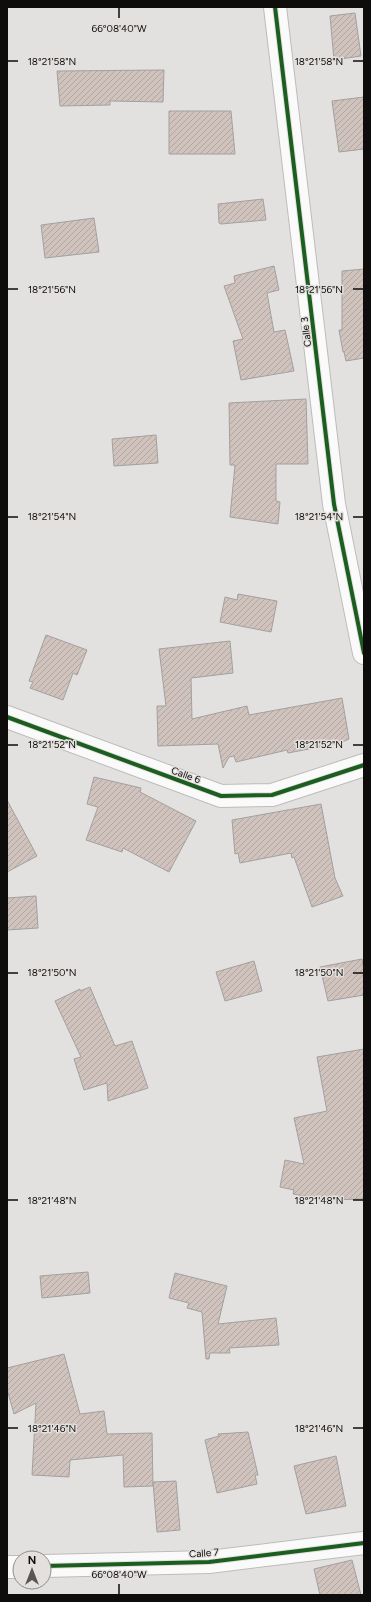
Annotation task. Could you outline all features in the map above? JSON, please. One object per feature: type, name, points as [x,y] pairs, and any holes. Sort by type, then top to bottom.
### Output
[{"type":"street","name":"Calle 3","points":[[275,7],[334,504],[364,653]]},
{"type":"street","name":"Calle 6","points":[[7,717],[221,796],[272,795],[364,766]]},
{"type":"street","name":"Calle 7","points":[[52,1566],[209,1562],[364,1543]]},
{"type":"building","points":[[355,13],[361,56],[334,60],[330,16]]},
{"type":"building","points":[[164,70],[163,102],[110,101],[110,105],[60,106],[57,71]]},
{"type":"building","points":[[364,97],[364,149],[339,152],[332,101]]},
{"type":"building","points":[[169,111],[231,111],[235,154],[169,154]]},
{"type":"building","points":[[263,199],[266,220],[219,223],[218,204]]},
{"type":"building","points":[[94,218],[99,252],[45,258],[41,225]]},
{"type":"building","points":[[274,266],[279,290],[267,293],[274,332],[285,330],[294,371],[241,380],[233,341],[243,339],[224,286],[235,283],[234,276]]},
{"type":"building","points":[[364,269],[364,358],[346,361],[339,330],[342,330],[342,271]]},
{"type":"building","points":[[306,399],[308,464],[276,464],[276,501],[280,502],[278,524],[230,517],[235,465],[230,465],[229,403]]},
{"type":"building","points":[[156,435],[158,463],[114,466],[112,439]]},
{"type":"building","points":[[238,594],[277,601],[271,632],[220,622],[225,597],[237,600]]},
{"type":"building","points":[[46,635],[87,650],[77,675],[73,673],[63,700],[30,688],[33,682],[29,681]]},
{"type":"building","points":[[230,641],[233,673],[191,678],[192,719],[247,706],[249,715],[342,698],[349,739],[340,743],[288,753],[287,750],[236,762],[234,756],[229,757],[223,768],[218,744],[158,746],[157,706],[166,706],[159,649]]},
{"type":"building","points":[[94,777],[141,788],[140,792],[196,821],[169,872],[123,848],[122,852],[86,840],[98,807],[87,804]]},
{"type":"building","points":[[7,800],[37,856],[7,872]]},
{"type":"building","points":[[321,804],[335,878],[343,896],[312,907],[294,857],[292,858],[291,853],[240,863],[238,853],[235,854],[232,820]]},
{"type":"building","points":[[36,896],[38,928],[7,930],[7,898]]},
{"type":"building","points":[[362,959],[364,970],[364,995],[328,1001],[320,967]]},
{"type":"building","points":[[254,961],[262,991],[225,1001],[216,972]]},
{"type":"building","points":[[90,987],[115,1046],[132,1041],[148,1088],[108,1101],[107,1083],[84,1090],[74,1059],[81,1057],[55,1001],[80,989],[80,991]]},
{"type":"building","points":[[364,1049],[364,1199],[327,1200],[293,1194],[294,1190],[280,1187],[285,1160],[304,1164],[294,1118],[327,1111],[317,1057]]},
{"type":"building","points":[[88,1272],[90,1293],[42,1298],[40,1276]]},
{"type":"building","points":[[175,1273],[227,1286],[218,1324],[276,1318],[279,1345],[229,1348],[230,1353],[210,1353],[209,1359],[206,1359],[202,1312],[187,1308],[189,1303],[169,1298]]},
{"type":"building","points":[[64,1354],[80,1414],[104,1411],[107,1434],[152,1433],[153,1486],[124,1487],[123,1455],[70,1460],[69,1477],[32,1475],[36,1403],[14,1414],[7,1389],[7,1368]]},
{"type":"building","points":[[248,1432],[258,1475],[255,1475],[257,1484],[217,1493],[205,1440],[219,1436],[218,1434]]},
{"type":"building","points":[[336,1456],[346,1506],[306,1514],[294,1466]]},
{"type":"building","points":[[176,1481],[180,1530],[157,1532],[153,1482]]},
{"type":"building","points":[[352,1560],[361,1595],[320,1595],[314,1569]]},
{"type":"cycle path","points":[[275,7],[334,504],[364,653]]},
{"type":"cycle path","points":[[7,717],[221,796],[272,795],[364,765]]},
{"type":"cycle path","points":[[52,1566],[209,1562],[364,1543]]}]
